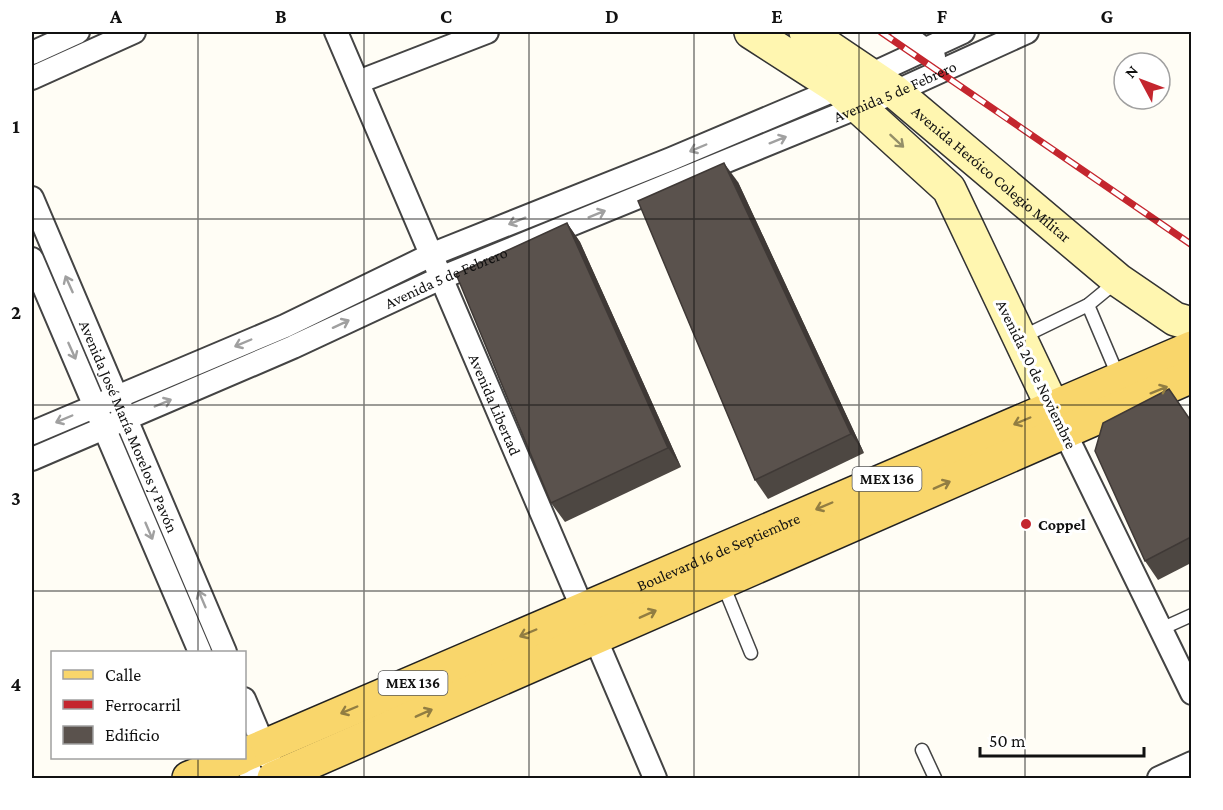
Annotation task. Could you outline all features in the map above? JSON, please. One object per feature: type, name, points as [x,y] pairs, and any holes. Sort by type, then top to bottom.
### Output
[{"type":"main road","points":[[751,32],[848,98]]},
{"type":"main road","name":"Avenida Heróico Colegio Militar","points":[[807,32],[883,83],[1118,280],[1186,328]]},
{"type":"main road","name":"Avenida 20 de Noviembre","points":[[848,98],[949,189],[1059,419]]},
{"type":"main road","name":"Boulevard 16 de Septiembre","points":[[270,778],[588,624],[1124,391],[1191,348]]},
{"type":"main road","name":"Boulevard 16 de Septiembre","points":[[1124,391],[1191,376]]},
{"type":"main road","name":"Boulevard 16 de Septiembre","points":[[248,754],[588,624],[722,582],[1059,419]]},
{"type":"main road","name":"Boulevard 16 de Septiembre","points":[[189,778],[236,759]]},
{"type":"street","points":[[32,53],[78,32]]},
{"type":"street","points":[[32,78],[87,41],[134,32]]},
{"type":"street","name":"Avenida Libertad","points":[[336,32],[443,277],[655,778]]},
{"type":"street","points":[[358,82],[487,32]]},
{"type":"street","points":[[902,32],[947,67]]},
{"type":"street","name":"Avenida 5 de Febrero","points":[[883,83],[923,49],[963,32]]},
{"type":"street","name":"Avenida 5 de Febrero","points":[[32,459],[292,347],[443,277],[678,181],[848,98],[883,83],[947,67],[1027,32]]},
{"type":"street","name":"Avenida 5 de Febrero","points":[[32,433],[285,326],[433,254],[671,159],[848,98]]},
{"type":"street","points":[[671,159],[678,181]]},
{"type":"street","name":"Avenida José María Morelos y Pavón","points":[[32,198],[225,651]]},
{"type":"street","name":"Avenida José María Morelos y Pavón","points":[[32,259],[200,651]]},
{"type":"street","points":[[285,326],[292,347]]},
{"type":"street","name":"Avenida 20 de Noviembre","points":[[1059,419],[1191,693]]},
{"type":"street","points":[[246,726],[248,754],[270,778]]},
{"type":"street","points":[[1159,778],[1191,764]]},
{"type":"lane","points":[[1019,338],[1088,305],[1118,280]]},
{"type":"lane","points":[[1088,305],[1124,391]]},
{"type":"lane","points":[[722,582],[751,653]]},
{"type":"lane","points":[[1161,629],[1191,615]]},
{"type":"lane","points":[[922,750],[935,778]]},
{"type":"building","points":[[724,163],[851,434],[755,480],[638,201]]},
{"type":"building","points":[[567,223],[668,448],[551,503],[456,274]]},
{"type":"building","points":[[1169,389],[1191,421],[1191,537],[1145,561],[1095,451],[1103,423]]},
{"type":"railway","points":[[881,32],[1192,245]]},
{"type":"place","name":"Coppel","points":[[1026,524]]}]
